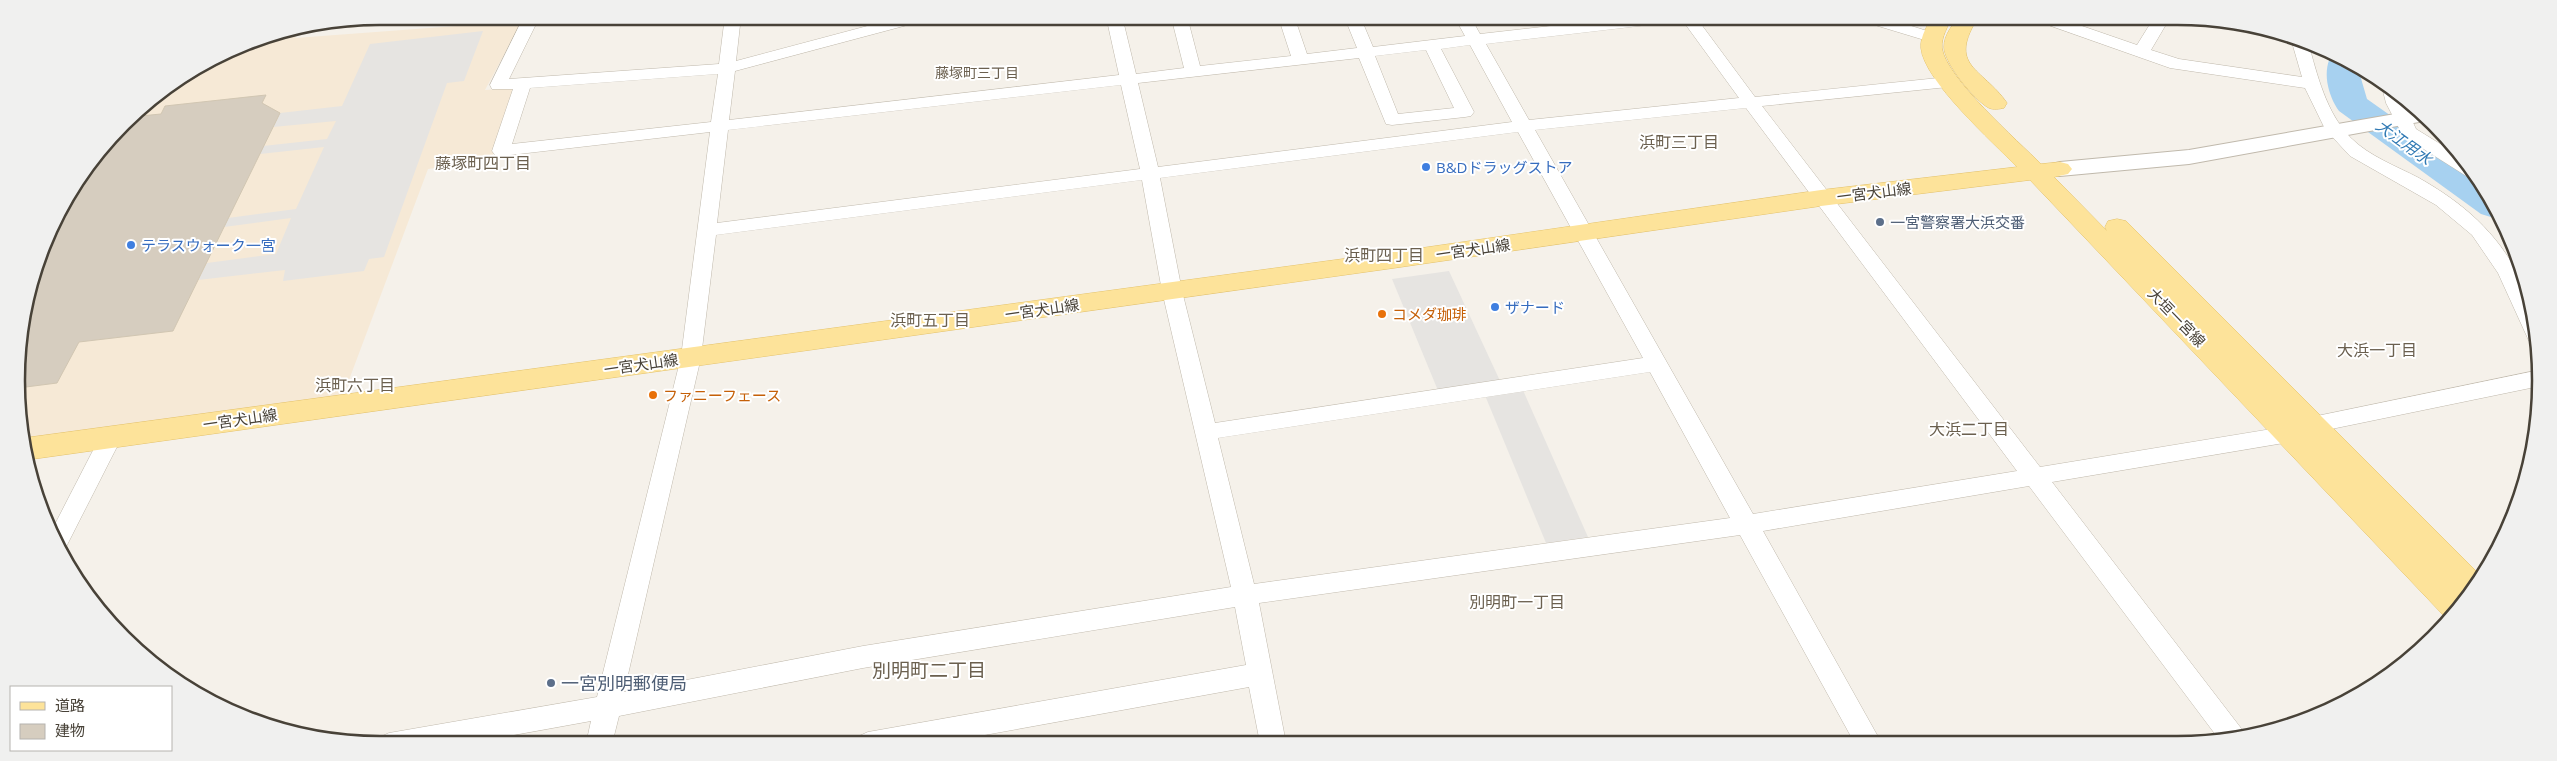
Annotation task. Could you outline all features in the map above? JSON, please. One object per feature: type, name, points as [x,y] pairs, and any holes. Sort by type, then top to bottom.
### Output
[{"type":"main road","points":[[1931,37],[1938,25]]},
{"type":"main road","name":"大垣一宮線","points":[[1964,25],[1954,41],[1956,56],[1970,77],[2048,170],[2301,430],[2468,584]]},
{"type":"main road","name":"大垣一宮線","points":[[1931,37],[1930,52],[1948,82],[2048,170]]},
{"type":"main road","name":"一宮犬山線","points":[[32,448],[1582,234],[1821,198],[2048,170]]},
{"type":"main road","name":"大垣一宮線","points":[[2301,430],[2452,605]]},
{"type":"street","points":[[528,25],[498,85],[728,68],[888,25]]},
{"type":"street","points":[[601,736],[691,357],[732,25]]},
{"type":"street","points":[[1116,25],[1150,173],[1172,291],[1245,595],[1272,736]]},
{"type":"street","points":[[1181,25],[1193,72]]},
{"type":"street","points":[[1289,25],[1301,60]]},
{"type":"street","points":[[1355,25],[1392,120],[1465,112],[1431,44]]},
{"type":"street","points":[[1467,25],[1865,736]]},
{"type":"street","points":[[523,83],[501,152],[1602,25]]},
{"type":"street","points":[[1692,25],[1821,198],[2230,732]]},
{"type":"street","points":[[1891,25],[1931,37]]},
{"type":"street","points":[[2062,25],[2176,64],[2312,84]]},
{"type":"street","points":[[2141,53],[2158,25]]},
{"type":"street","points":[[2302,48],[2312,84],[2327,121],[2341,130]]},
{"type":"street","points":[[707,230],[1524,126],[1752,104],[1948,82]]},
{"type":"street","points":[[2391,97],[2394,122],[2458,163]]},
{"type":"street","points":[[2048,170],[2188,157],[2415,117]]},
{"type":"street","points":[[2341,130],[2342,142],[2356,152],[2466,218],[2498,256],[2525,310]]},
{"type":"street","points":[[1206,432],[1655,364]]},
{"type":"street","points":[[441,736],[607,707],[863,657],[1245,595],[1745,525],[2037,478],[2301,430],[2532,380]]},
{"type":"street","points":[[61,535],[111,437]]},
{"type":"street","points":[[913,736],[1259,674]]},
{"type":"shaded area","name":"テラスウォーク一宮","points":[[469,25],[520,25],[485,90],[514,88],[491,160],[428,169],[343,396],[30,441],[25,380],[28,334],[32,311],[37,288],[52,244],[85,183],[113,146],[164,98],[203,73],[244,52],[297,35],[295,38]]},
{"type":"shaded area","points":[[483,31],[464,81],[447,83],[384,257],[369,259],[364,271],[283,281],[285,270],[198,280],[207,263],[276,254],[291,218],[224,227],[228,218],[296,209],[324,147],[260,154],[263,146],[327,139],[336,121],[273,127],[280,113],[342,106],[370,44]]},
{"type":"shaded area","points":[[1449,271],[1501,383],[1439,393],[1392,279]]},
{"type":"shaded area","points":[[1522,388],[1588,537],[1546,543],[1484,393]]},
{"type":"building","name":"テラスウォーク一宮","points":[[266,95],[262,103],[280,113],[173,331],[79,342],[57,383],[25,387],[28,334],[37,288],[52,244],[62,223],[85,183],[113,146],[143,116],[161,114],[165,106]]},
{"type":"waterway","name":"大江用水","points":[[2344,67],[2343,75],[2351,104],[2480,196]]},
{"type":"place","name":"B&Dドラッグストア","points":[[1426,167]]},
{"type":"place","name":"一宮警察署大浜交番","points":[[1880,222]]},
{"type":"place","name":"テラスウォーク一宮","points":[[131,245]]},
{"type":"place","name":"ザナード","points":[[1495,307]]},
{"type":"place","name":"コメダ珈琲","points":[[1382,314]]},
{"type":"place","name":"ファニーフェース","points":[[653,395]]},
{"type":"place","name":"一宮別明郵便局","points":[[551,683]]},
{"type":"district","name":"藤塚町三丁目","points":[[977,72]]},
{"type":"district","name":"浜町三丁目","points":[[1679,142]]},
{"type":"district","name":"藤塚町四丁目","points":[[483,163]]},
{"type":"district","name":"浜町四丁目","points":[[1384,255]]},
{"type":"district","name":"浜町五丁目","points":[[930,320]]},
{"type":"district","name":"大浜一丁目","points":[[2377,350]]},
{"type":"district","name":"浜町六丁目","points":[[355,385]]},
{"type":"district","name":"大浜二丁目","points":[[1969,429]]},
{"type":"district","name":"別明町一丁目","points":[[1517,602]]},
{"type":"district","name":"別明町二丁目","points":[[929,670]]}]
